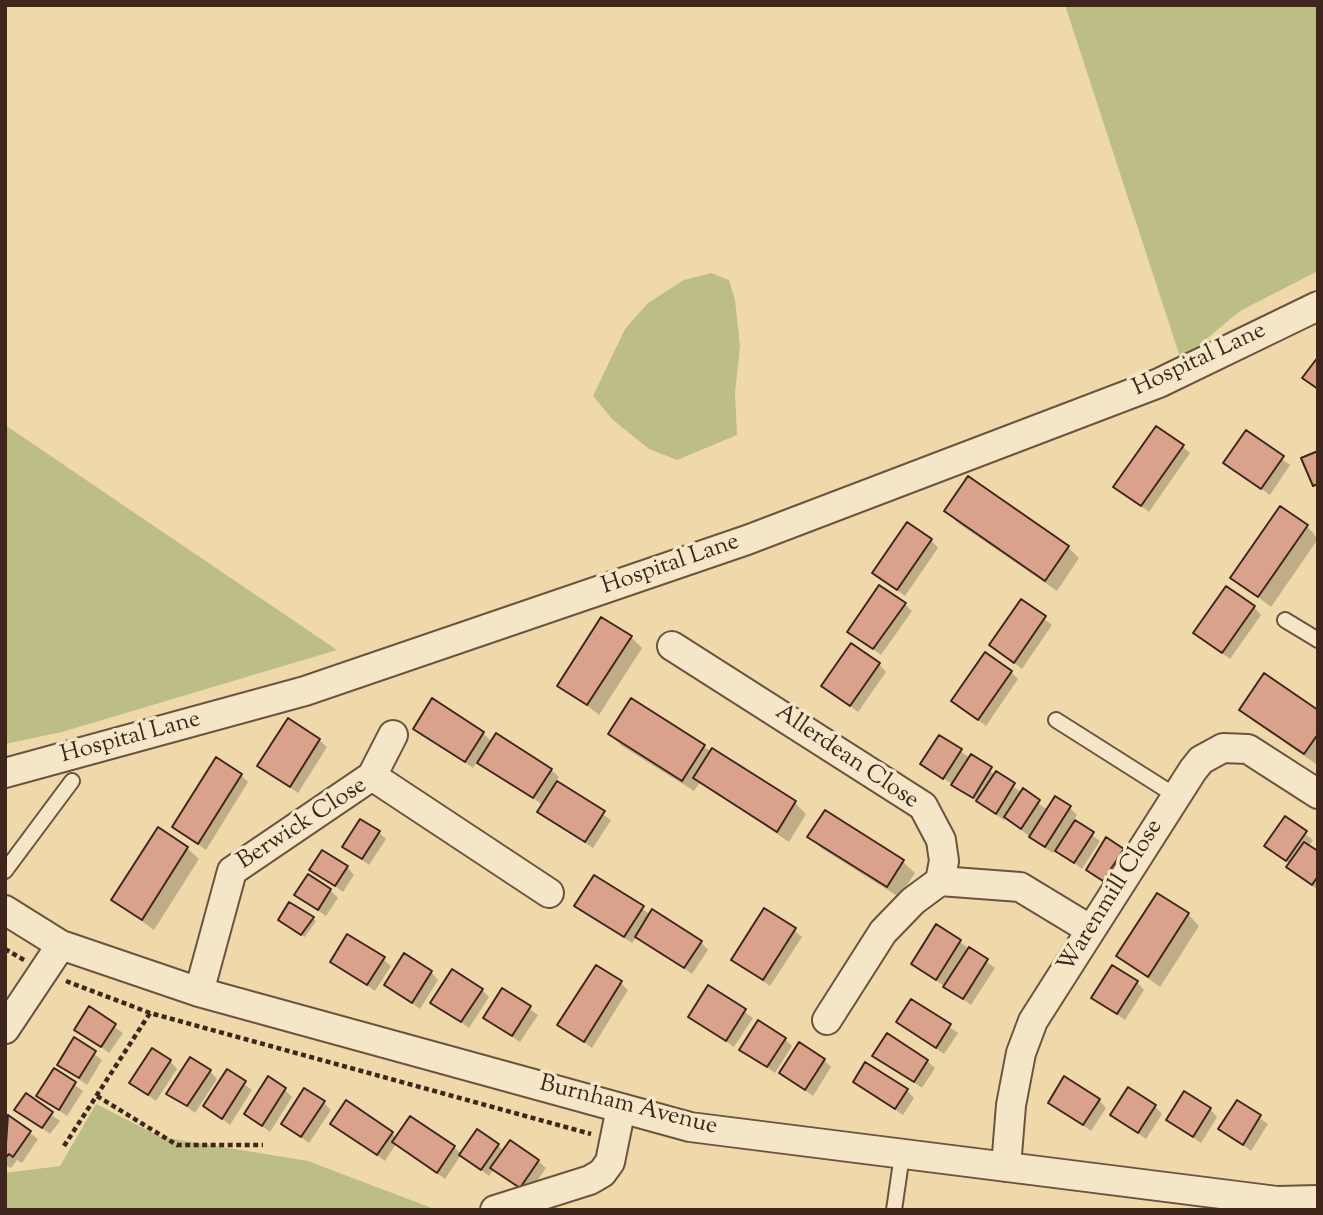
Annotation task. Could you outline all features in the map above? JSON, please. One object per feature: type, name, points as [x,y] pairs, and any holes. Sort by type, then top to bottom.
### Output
[{"type":"street","name":"Hospital Lane","points":[[5,773],[305,691],[747,540],[1159,383],[1318,306]]},
{"type":"street","name":"Allerdean Close","points":[[672,646],[923,806],[941,840],[944,861],[940,881]]},
{"type":"street","points":[[372,776],[393,735]]},
{"type":"street","name":"Warenmill Close","points":[[1006,1167],[1011,1105],[1021,1053],[1033,1021],[1201,760],[1223,748],[1235,747],[1259,754],[1316,789]]},
{"type":"street","name":"Berwick Close","points":[[199,992],[232,871],[372,776],[549,893]]},
{"type":"street","points":[[827,1020],[883,932],[913,901],[940,881],[1020,887],[1091,930]]},
{"type":"street","name":"Burnham Avenue","points":[[5,910],[61,945],[199,992],[690,1127],[1006,1167],[1150,1198],[1318,1200]]},
{"type":"street","points":[[5,1029],[61,945]]},
{"type":"street","points":[[495,1210],[590,1180],[602,1173],[610,1162],[621,1108]]},
{"type":"lane","points":[[1285,620],[1318,640]]},
{"type":"lane","points":[[1056,720],[1176,796]]},
{"type":"lane","points":[[5,871],[72,781]]},
{"type":"lane","points":[[894,1210],[902,1155]]},
{"type":"path","points":[[5,949],[44,972],[150,1013],[616,1141]]},
{"type":"path","points":[[64,1146],[150,1013]]},
{"type":"path","points":[[97,1096],[177,1145],[263,1145]]},
{"type":"green space","points":[[1065,5],[1318,5],[1318,271],[1240,311],[1181,360]]},
{"type":"green space","points":[[711,273],[729,280],[735,300],[740,346],[735,393],[737,435],[677,460],[649,449],[613,420],[593,396],[625,329],[648,303],[684,280]]},
{"type":"green space","points":[[5,425],[337,650],[62,732],[5,744]]},
{"type":"green space","points":[[96,1104],[161,1137],[308,1161],[437,1210],[5,1210],[5,1173],[60,1166]]},
{"type":"building","points":[[1318,357],[1318,389],[1302,378]]},
{"type":"building","points":[[1156,426],[1184,445],[1141,506],[1113,487]]},
{"type":"building","points":[[1246,430],[1284,456],[1261,489],[1223,463]]},
{"type":"building","points":[[1318,451],[1318,484],[1313,486],[1301,458]]},
{"type":"building","points":[[968,476],[1069,546],[1045,581],[944,511]]},
{"type":"building","points":[[1280,506],[1308,525],[1258,597],[1230,578]]},
{"type":"building","points":[[907,522],[932,539],[897,590],[872,573]]},
{"type":"building","points":[[879,585],[906,603],[873,649],[847,632]]},
{"type":"building","points":[[1226,586],[1255,606],[1222,653],[1193,633]]},
{"type":"building","points":[[1021,599],[1046,616],[1014,663],[989,645]]},
{"type":"building","points":[[601,617],[632,636],[587,705],[557,686]]},
{"type":"building","points":[[851,643],[880,663],[850,706],[821,686]]},
{"type":"building","points":[[985,652],[1012,671],[978,720],[951,701]]},
{"type":"building","points":[[1264,673],[1318,710],[1318,734],[1304,754],[1239,710]]},
{"type":"building","points":[[432,698],[484,732],[465,762],[413,729]]},
{"type":"building","points":[[631,698],[705,745],[682,781],[608,734]]},
{"type":"building","points":[[288,718],[320,739],[290,787],[257,766]]},
{"type":"building","points":[[496,733],[552,769],[533,798],[477,763]]},
{"type":"building","points":[[939,735],[962,749],[943,779],[920,764]]},
{"type":"building","points":[[712,748],[796,801],[777,832],[693,778]]},
{"type":"building","points":[[971,754],[992,767],[973,798],[951,785]]},
{"type":"building","points":[[216,757],[242,774],[198,844],[172,827]]},
{"type":"building","points":[[996,771],[1015,783],[996,814],[976,801]]},
{"type":"building","points":[[557,781],[605,811],[585,842],[537,812]]},
{"type":"building","points":[[1023,788],[1040,800],[1021,829],[1004,817]]},
{"type":"building","points":[[1055,796],[1071,806],[1045,847],[1029,837]]},
{"type":"building","points":[[825,810],[904,860],[887,887],[807,837]]},
{"type":"building","points":[[1285,816],[1307,831],[1286,861],[1264,846]]},
{"type":"building","points":[[360,819],[380,831],[362,859],[342,847]]},
{"type":"building","points":[[1075,820],[1094,832],[1074,863],[1055,851]]},
{"type":"building","points":[[158,827],[188,847],[142,920],[111,900]]},
{"type":"building","points":[[1106,837],[1124,849],[1103,881],[1086,870]]},
{"type":"building","points":[[1304,842],[1318,851],[1318,876],[1312,885],[1286,867]]},
{"type":"building","points":[[322,850],[348,866],[335,886],[309,870]]},
{"type":"building","points":[[308,874],[331,889],[318,910],[294,895]]},
{"type":"building","points":[[594,875],[644,906],[624,937],[574,906]]},
{"type":"building","points":[[1157,893],[1189,913],[1148,977],[1116,956]]},
{"type":"building","points":[[289,902],[314,917],[301,935],[278,920]]},
{"type":"building","points":[[764,908],[796,928],[763,980],[731,960]]},
{"type":"building","points":[[652,909],[702,941],[684,968],[635,937]]},
{"type":"building","points":[[936,924],[961,940],[936,980],[911,964]]},
{"type":"building","points":[[347,934],[385,957],[367,985],[330,962]]},
{"type":"building","points":[[969,947],[988,959],[963,999],[943,987]]},
{"type":"building","points":[[404,953],[432,971],[412,1003],[384,985]]},
{"type":"building","points":[[596,965],[622,981],[584,1042],[557,1025]]},
{"type":"building","points":[[1112,965],[1138,981],[1117,1014],[1091,998]]},
{"type":"building","points":[[452,969],[483,989],[461,1022],[430,1003]]},
{"type":"building","points":[[708,985],[746,1009],[726,1041],[688,1017]]},
{"type":"building","points":[[502,988],[531,1006],[512,1036],[483,1018]]},
{"type":"building","points":[[911,999],[951,1024],[936,1048],[896,1022]]},
{"type":"building","points":[[89,1006],[116,1024],[101,1047],[74,1030]]},
{"type":"building","points":[[758,1020],[786,1038],[767,1067],[739,1050]]},
{"type":"building","points":[[887,1033],[928,1060],[914,1082],[872,1056]]},
{"type":"building","points":[[74,1037],[96,1051],[79,1078],[57,1065]]},
{"type":"building","points":[[799,1042],[825,1059],[805,1090],[779,1073]]},
{"type":"building","points":[[152,1048],[171,1060],[148,1095],[129,1083]]},
{"type":"building","points":[[190,1057],[211,1070],[187,1106],[166,1094]]},
{"type":"building","points":[[865,1062],[908,1089],[895,1109],[853,1082]]},
{"type":"building","points":[[54,1068],[76,1082],[59,1110],[36,1096]]},
{"type":"building","points":[[227,1069],[246,1081],[222,1119],[203,1106]]},
{"type":"building","points":[[268,1076],[286,1088],[262,1126],[244,1114]]},
{"type":"building","points":[[1064,1076],[1100,1099],[1083,1125],[1048,1103]]},
{"type":"building","points":[[1128,1087],[1156,1105],[1138,1133],[1110,1115]]},
{"type":"building","points":[[304,1088],[325,1101],[301,1137],[281,1124]]},
{"type":"building","points":[[1184,1091],[1211,1108],[1193,1137],[1166,1120]]},
{"type":"building","points":[[26,1093],[53,1112],[42,1128],[14,1110]]},
{"type":"building","points":[[346,1100],[393,1132],[377,1155],[330,1124]]},
{"type":"building","points":[[1237,1100],[1261,1115],[1243,1145],[1218,1129]]},
{"type":"building","points":[[8,1115],[31,1131],[13,1157],[9,1154],[5,1158]]},
{"type":"building","points":[[410,1116],[455,1146],[437,1173],[392,1142]]},
{"type":"building","points":[[477,1129],[499,1144],[481,1170],[459,1155]]},
{"type":"building","points":[[510,1140],[539,1160],[520,1188],[490,1168]]}]
